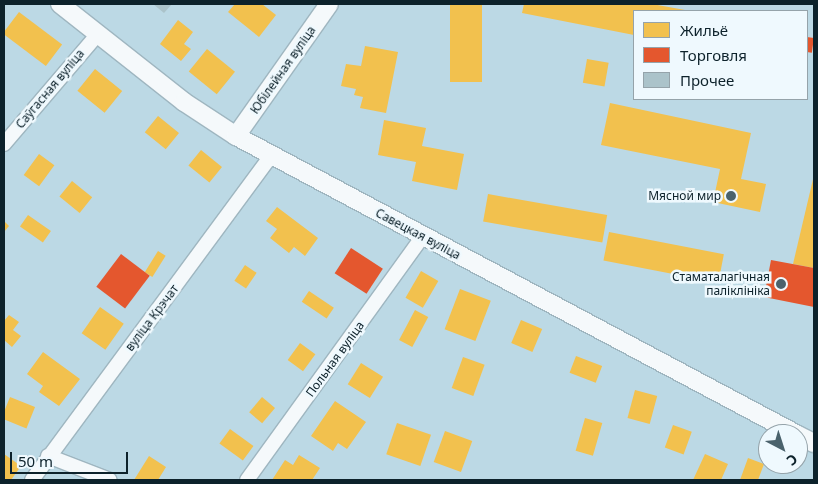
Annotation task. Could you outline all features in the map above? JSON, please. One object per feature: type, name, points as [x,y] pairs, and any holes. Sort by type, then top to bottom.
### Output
[{"type":"street","name":"Савецкая вуліца","points":[[60,4],[98,35],[236,136],[422,237],[778,424]]},
{"type":"street","name":"Юбілейная вуліца","points":[[236,136],[329,4]]},
{"type":"street","name":"Саўгасная вуліца","points":[[4,144],[98,35]]},
{"type":"street","name":"вуліца Крэчат","points":[[32,480],[271,156]]},
{"type":"street","name":"Польная вуліца","points":[[247,480],[422,237]]},
{"type":"street","points":[[48,456],[110,480]]},
{"type":"building: Жильё","points":[[235,4],[262,4],[276,15],[259,37],[228,12]]},
{"type":"building: Жильё","points":[[450,4],[482,4],[482,82],[450,82]]},
{"type":"building: Жильё","points":[[524,4],[652,4],[685,10],[633,10],[633,35],[522,13]]},
{"type":"building: Жильё","points":[[19,12],[62,44],[46,66],[4,35]]},
{"type":"building: Жильё","points":[[178,20],[193,32],[184,44],[191,49],[181,61],[160,44]]},
{"type":"building: Жильё","points":[[365,46],[398,52],[386,113],[360,108],[363,97],[354,95],[356,89],[341,86],[346,64],[361,66]]},
{"type":"building: Жильё","points":[[207,49],[235,72],[217,94],[189,72]]},
{"type":"building: Жильё","points":[[587,59],[609,63],[604,86],[583,83]]},
{"type":"building: Жильё","points":[[95,69],[122,91],[105,113],[77,91]]},
{"type":"building: Жильё","points":[[610,103],[751,133],[741,179],[766,184],[760,212],[713,202],[720,169],[601,145]]},
{"type":"building: Жильё","points":[[158,116],[179,133],[166,149],[145,132]]},
{"type":"building: Жильё","points":[[384,120],[426,128],[422,146],[464,154],[457,190],[412,181],[416,162],[378,155]]},
{"type":"building: Жильё","points":[[201,150],[222,167],[209,183],[188,166]]},
{"type":"building: Жильё","points":[[39,154],[54,165],[39,186],[24,175]]},
{"type":"building: Жильё","points":[[814,175],[814,268],[793,264]]},
{"type":"building: Жильё","points":[[72,181],[92,197],[80,213],[59,197]]},
{"type":"building: Жильё","points":[[488,194],[607,215],[602,243],[483,222]]},
{"type":"building: Жильё","points":[[277,207],[318,238],[305,256],[294,247],[289,253],[270,238],[277,229],[266,221]]},
{"type":"building: Жильё","points":[[28,215],[51,231],[43,243],[20,226]]},
{"type":"building: Жильё","points":[[4,221],[9,226],[4,232]]},
{"type":"building: Жильё","points":[[609,232],[724,254],[718,283],[603,260]]},
{"type":"building: Жильё","points":[[158,251],[166,256],[152,277],[145,272]]},
{"type":"building: Жильё","points":[[245,265],[257,273],[246,289],[234,281]]},
{"type":"building: Жильё","points":[[421,271],[438,281],[423,308],[406,298]]},
{"type":"building: Жильё","points":[[460,289],[491,301],[475,341],[445,329]]},
{"type":"building: Жильё","points":[[309,291],[334,308],[327,319],[302,302]]},
{"type":"building: Жильё","points":[[100,307],[124,324],[105,350],[82,333]]},
{"type":"building: Жильё","points":[[415,310],[428,317],[412,347],[399,340]]},
{"type":"building: Жильё","points":[[9,315],[19,322],[13,330],[21,336],[12,347],[4,340],[4,321]]},
{"type":"building: Жильё","points":[[521,320],[542,329],[532,352],[511,343]]},
{"type":"building: Жильё","points":[[300,343],[315,354],[303,371],[288,360]]},
{"type":"building: Жильё","points":[[43,352],[80,379],[59,406],[39,392],[43,386],[27,374]]},
{"type":"building: Жильё","points":[[576,356],[602,366],[596,383],[570,373]]},
{"type":"building: Жильё","points":[[463,357],[485,365],[473,396],[452,388]]},
{"type":"building: Жильё","points":[[361,363],[383,377],[370,398],[348,384]]},
{"type":"building: Жильё","points":[[635,390],[657,396],[650,424],[627,418]]},
{"type":"building: Жильё","points":[[10,397],[35,407],[26,428],[4,419],[4,412]]},
{"type":"building: Жильё","points":[[262,397],[275,408],[262,423],[249,412]]},
{"type":"building: Жильё","points":[[335,401],[366,422],[347,449],[338,443],[333,451],[311,436]]},
{"type":"building: Жильё","points":[[585,418],[602,423],[593,456],[576,451]]},
{"type":"building: Жильё","points":[[397,423],[431,435],[420,466],[386,454]]},
{"type":"building: Жильё","points":[[673,425],[692,432],[684,454],[665,448]]},
{"type":"building: Жильё","points":[[230,429],[253,446],[243,461],[219,444]]},
{"type":"building: Жильё","points":[[445,431],[472,441],[461,472],[434,462]]},
{"type":"building: Жильё","points":[[4,454],[21,466],[11,480],[4,480]]},
{"type":"building: Жильё","points":[[705,454],[728,464],[721,480],[693,480]]},
{"type":"building: Жильё","points":[[299,455],[320,468],[312,480],[272,480],[285,460],[293,465]]},
{"type":"building: Жильё","points":[[149,456],[166,467],[158,480],[134,480]]},
{"type":"building: Жильё","points":[[748,458],[758,462],[758,474],[760,474],[758,480],[740,480]]},
{"type":"building: Торговля","points":[[808,37],[814,38],[812,53],[808,52]]},
{"type":"building: Торговля","points":[[351,248],[383,269],[367,294],[335,273]]},
{"type":"building: Торговля","points":[[121,254],[150,276],[125,308],[96,287]]},
{"type":"building: Торговля","points":[[771,260],[814,268],[814,307],[764,297]]},
{"type":"building: Прочее","points":[[153,4],[172,4],[164,13]]},
{"type":"place","name":"Мясной мир","points":[[731,196]]},
{"type":"place","name":"Стаматалагічная паліклініка","points":[[781,284]]}]
